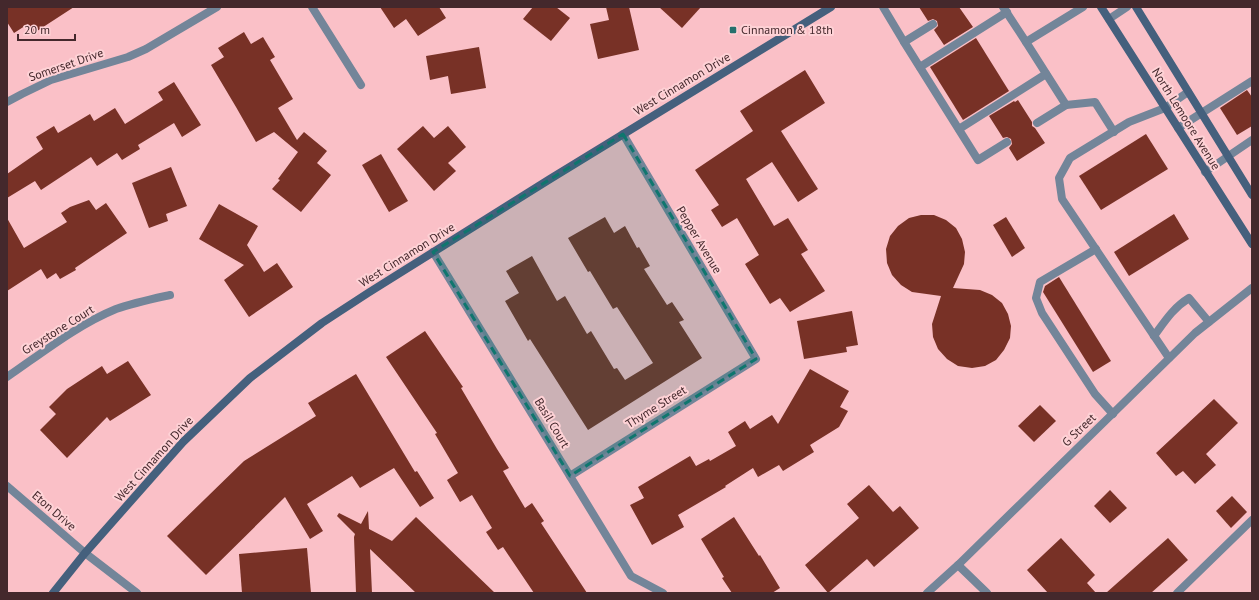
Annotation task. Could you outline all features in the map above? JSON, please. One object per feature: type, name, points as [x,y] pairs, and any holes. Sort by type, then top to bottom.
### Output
[{"type":"main road","name":"West Cinnamon Drive","points":[[53,593],[85,553],[183,442],[250,378],[322,323],[623,134],[831,7]]},
{"type":"main road","name":"North Lemoore Avenue","points":[[1101,7],[1252,244]]},
{"type":"main road","name":"North Lemoore Avenue","points":[[1136,7],[1252,195]]},
{"type":"street","name":"Somerset Drive","points":[[7,102],[51,80],[128,57],[146,49],[217,7]]},
{"type":"street","points":[[312,7],[361,85]]},
{"type":"street","points":[[883,7],[978,160],[1008,142]]},
{"type":"street","points":[[1026,42],[1083,7]]},
{"type":"street","points":[[1109,19],[1127,7]]},
{"type":"street","points":[[920,67],[1005,10],[1066,105]]},
{"type":"street","points":[[904,42],[933,24]]},
{"type":"street","points":[[959,129],[1046,74]]},
{"type":"street","points":[[1178,128],[1252,81]]},
{"type":"street","points":[[1169,358],[1062,199],[1059,178],[1070,158],[1129,122],[1165,108],[1188,92]]},
{"type":"street","points":[[1038,123],[1066,105],[1095,102],[1114,132]]},
{"type":"street","name":"Pepper Avenue","points":[[623,134],[756,359]]},
{"type":"street","points":[[1205,172],[1252,140]]},
{"type":"street","points":[[1096,249],[1040,282],[1036,298],[1042,313],[1090,387],[1112,414]]},
{"type":"street","name":"Basil Court","points":[[433,252],[631,576],[663,593]]},
{"type":"street","name":"G Street","points":[[927,593],[1169,358],[1209,322],[1252,288]]},
{"type":"street","name":"Greystone Court","points":[[7,377],[97,318],[117,309],[170,295]]},
{"type":"street","points":[[1154,336],[1170,314],[1180,304],[1189,298],[1209,322]]},
{"type":"street","name":"Thyme Street","points":[[570,476],[756,359]]},
{"type":"street","name":"Eton Drive","points":[[7,486],[85,553],[137,593]]},
{"type":"street","points":[[1177,593],[1252,520]]},
{"type":"street","points":[[958,564],[987,593]]},
{"type":"highlighted area","points":[[623,134],[756,359],[570,476],[433,252]]},
{"type":"building","points":[[7,7],[74,7],[34,33],[28,24],[14,33],[7,22]]},
{"type":"building","points":[[380,7],[439,7],[446,18],[418,36],[406,19],[394,28]]},
{"type":"building","points":[[533,7],[556,7],[570,18],[551,41],[523,19]]},
{"type":"building","points":[[606,7],[629,7],[639,50],[598,59],[590,24],[609,20]]},
{"type":"building","points":[[659,7],[701,7],[682,28]]},
{"type":"building","points":[[919,7],[959,7],[973,27],[944,45],[934,30],[938,26],[937,21],[933,19],[928,21]]},
{"type":"building","points":[[244,32],[251,44],[263,37],[275,57],[270,60],[293,99],[278,108],[297,140],[304,132],[327,151],[317,163],[331,175],[301,212],[272,189],[280,180],[278,179],[298,152],[274,132],[256,142],[211,65],[224,57],[218,48]]},
{"type":"building","points":[[976,38],[1009,91],[963,120],[930,67]]},
{"type":"building","points":[[479,47],[486,88],[451,94],[448,76],[430,80],[426,56]]},
{"type":"building","points":[[805,70],[825,103],[781,131],[818,189],[798,202],[772,162],[746,179],[774,226],[788,218],[808,250],[801,254],[825,291],[790,312],[780,298],[770,304],[745,264],[759,255],[737,218],[722,227],[711,210],[719,205],[695,170],[753,131],[740,111]]},
{"type":"building","points":[[174,82],[201,125],[182,137],[174,123],[138,145],[140,149],[122,160],[117,153],[97,166],[91,157],[41,190],[35,181],[7,198],[7,174],[43,149],[36,137],[54,126],[58,133],[90,114],[94,121],[115,108],[125,124],[163,100],[158,92]]},
{"type":"building","points":[[1247,90],[1252,97],[1252,126],[1237,135],[1220,108]]},
{"type":"building","points":[[1018,100],[1032,122],[1032,126],[1045,143],[1017,161],[1009,148],[1012,144],[1011,139],[1007,137],[1003,138],[989,116]]},
{"type":"building","points":[[423,126],[434,138],[448,126],[466,147],[448,163],[456,171],[434,191],[397,149]]},
{"type":"building","points":[[1146,134],[1168,169],[1101,210],[1079,176]]},
{"type":"building","points":[[381,154],[408,201],[389,212],[362,165]]},
{"type":"building","points":[[171,167],[187,206],[166,214],[168,221],[149,228],[132,183]]},
{"type":"building","points":[[89,200],[96,210],[106,203],[127,233],[75,268],[76,270],[60,279],[56,273],[47,279],[41,269],[7,291],[7,218],[24,248],[67,222],[61,213],[70,207]]},
{"type":"building","points":[[219,204],[258,226],[247,245],[264,272],[277,263],[293,287],[249,317],[224,280],[244,265],[199,239]]},
{"type":"building","points":[[1174,214],[1189,239],[1129,276],[1114,252]]},
{"type":"building","points":[[921,215],[934,215],[946,220],[956,228],[962,239],[965,252],[964,264],[953,288],[980,290],[992,295],[1002,303],[1008,314],[1011,326],[1010,338],[1004,350],[996,360],[985,366],[972,368],[958,366],[947,359],[938,349],[933,337],[932,324],[941,296],[912,292],[901,285],[892,275],[887,263],[886,249],[890,236],[898,226],[909,218]]},
{"type":"building","points":[[605,217],[614,233],[625,226],[637,248],[639,247],[650,266],[644,269],[667,305],[672,302],[684,320],[679,322],[702,358],[588,430],[530,339],[528,341],[505,301],[519,293],[506,271],[532,256],[557,301],[565,296],[587,334],[591,331],[614,369],[617,368],[625,380],[653,363],[617,307],[613,309],[590,271],[588,272],[568,238]]},
{"type":"building","points":[[1006,217],[1025,248],[1012,257],[993,225]]},
{"type":"building","points":[[1059,277],[1111,361],[1093,372],[1043,292],[1045,286]]},
{"type":"building","points":[[852,311],[858,345],[846,347],[847,352],[804,359],[797,321]]},
{"type":"building","points":[[425,331],[463,387],[461,388],[509,468],[503,471],[525,508],[532,503],[544,521],[541,523],[587,593],[534,593],[503,547],[498,550],[486,532],[492,528],[472,495],[460,502],[447,480],[458,473],[435,434],[437,433],[386,357]]},
{"type":"building","points":[[128,361],[151,395],[110,421],[107,417],[67,458],[40,430],[56,414],[49,407],[67,389],[102,366],[107,374]]},
{"type":"building","points":[[810,369],[849,391],[840,407],[848,411],[839,427],[810,445],[814,452],[783,471],[779,465],[758,477],[753,468],[725,486],[726,487],[678,515],[684,527],[652,545],[630,505],[644,498],[638,487],[690,456],[696,466],[709,459],[710,461],[736,446],[728,432],[745,421],[750,429],[772,415],[778,424]]},
{"type":"building","points":[[356,374],[415,472],[417,471],[434,498],[420,507],[394,468],[360,488],[352,476],[307,504],[323,531],[310,539],[285,497],[206,575],[167,536],[244,461],[316,416],[308,403]]},
{"type":"building","points":[[1214,399],[1238,423],[1206,454],[1216,465],[1195,484],[1183,471],[1176,476],[1156,453]]},
{"type":"building","points":[[1040,405],[1056,421],[1034,442],[1018,426]]},
{"type":"building","points":[[869,485],[893,512],[900,506],[919,528],[874,567],[867,559],[828,593],[805,565],[859,518],[847,504]]},
{"type":"building","points":[[1110,490],[1127,508],[1110,523],[1094,506]]},
{"type":"building","points":[[1232,496],[1247,512],[1231,528],[1216,511]]},
{"type":"building","points":[[368,511],[369,529],[392,541],[416,517],[495,593],[416,593],[370,549],[372,593],[356,593],[355,534],[337,516],[339,513],[361,524]]},
{"type":"building","points":[[734,517],[780,588],[772,593],[732,593],[722,578],[724,577],[701,539]]},
{"type":"building","points":[[1061,538],[1095,575],[1087,583],[1096,593],[1048,593],[1027,570]]},
{"type":"building","points":[[1168,538],[1188,560],[1151,593],[1106,593]]},
{"type":"building","points":[[307,548],[311,593],[242,593],[239,554]]},
{"type":"place","name":"Cinnamon & 18th","points":[[733,30]]}]
